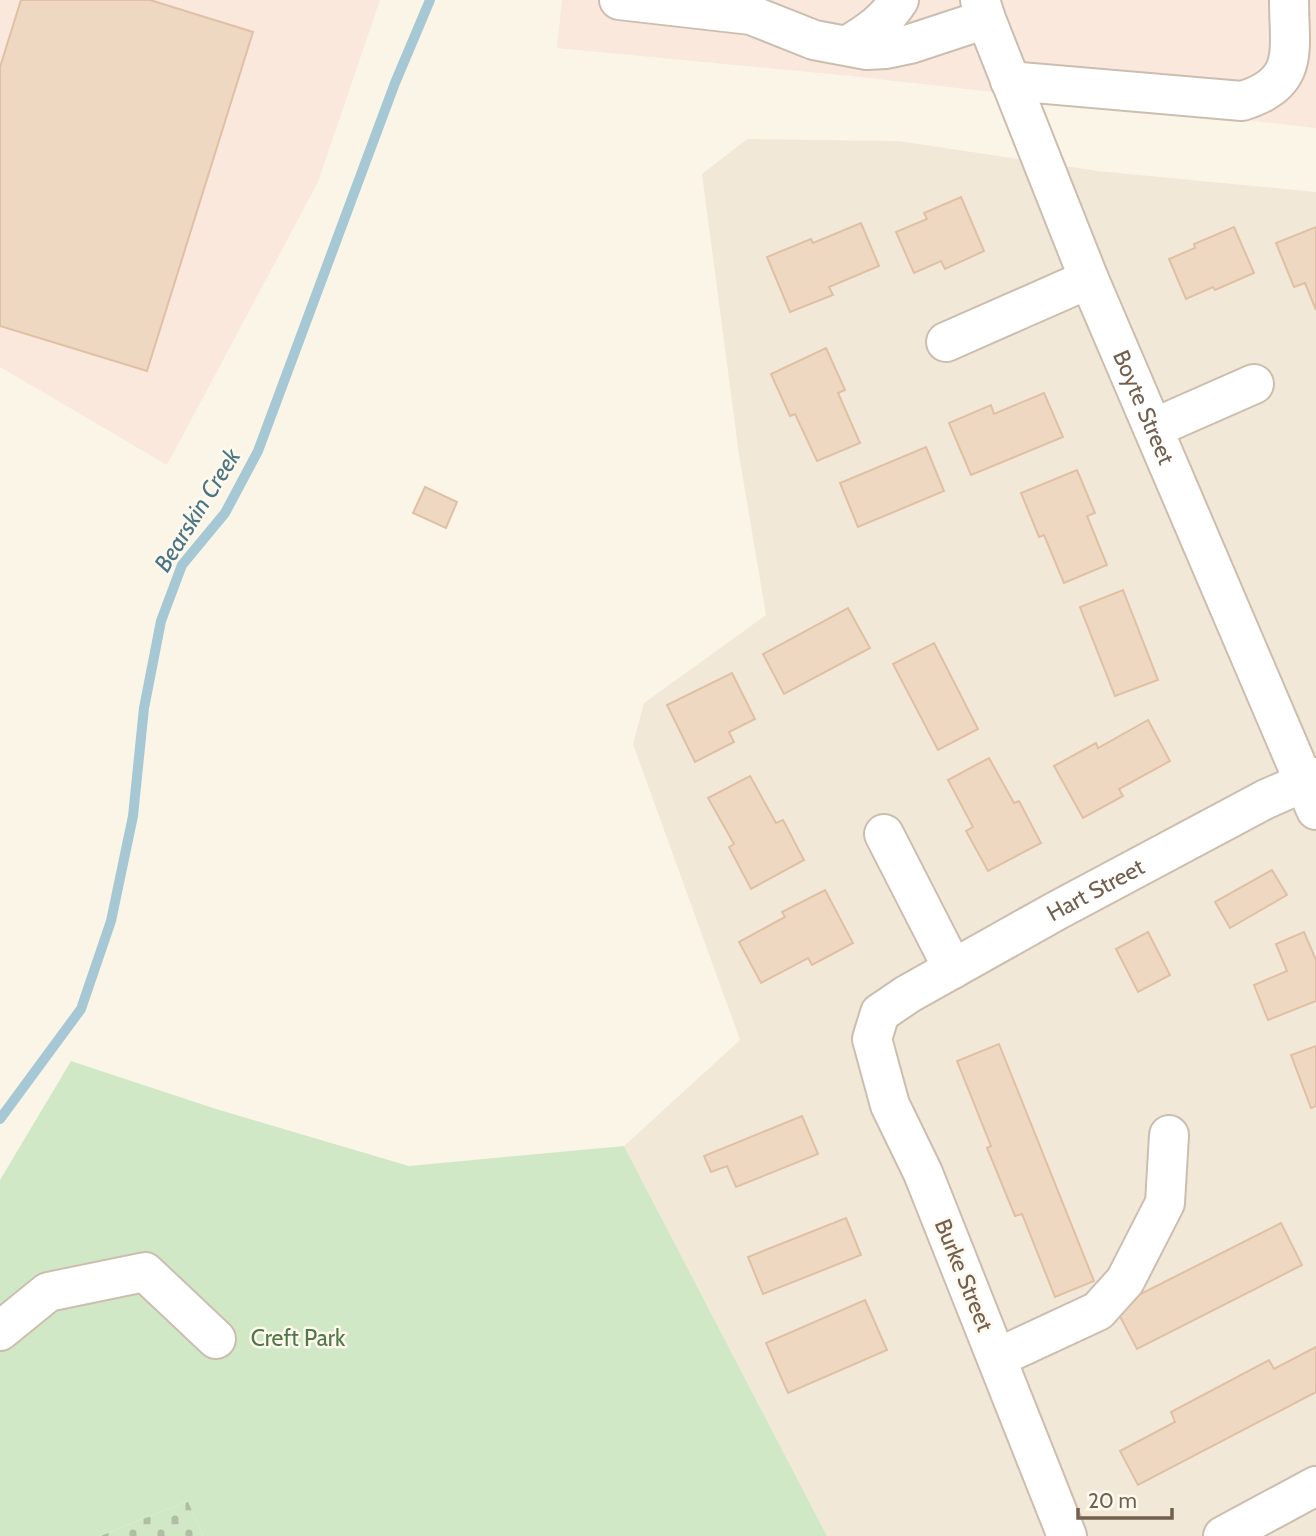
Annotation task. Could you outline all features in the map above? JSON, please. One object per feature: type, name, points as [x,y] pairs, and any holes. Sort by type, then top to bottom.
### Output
[{"type":"street","points":[[848,45],[870,32],[891,13],[899,0],[915,26],[929,38]]},
{"type":"street","points":[[1010,81],[1242,101],[1259,96],[1279,83],[1290,62],[1289,0]]},
{"type":"street","points":[[641,1],[751,8],[814,40],[867,50],[886,49],[929,38],[983,10]]},
{"type":"street","name":"Boyte Street","points":[[983,10],[1089,279],[1312,789]]},
{"type":"street","points":[[946,342],[1089,279]]},
{"type":"street","points":[[1154,428],[1254,384]]},
{"type":"street","name":"Hart Street","points":[[880,1013],[1091,892],[1266,799],[1312,789]]},
{"type":"street","points":[[884,834],[953,969]]},
{"type":"street","name":"Burke Street","points":[[880,1013],[872,1039],[890,1105],[923,1173],[1067,1536]]},
{"type":"street","points":[[997,1358],[1098,1311],[1125,1281],[1165,1203],[1169,1135]]},
{"type":"street","points":[[0,1331],[48,1292],[145,1272],[216,1339]]},
{"type":"street","points":[[1223,1536],[1316,1486]]},
{"type":"shaded area","points":[[0,0],[380,0],[318,182],[167,465],[0,367]]},
{"type":"shaded area","points":[[562,0],[1316,0],[1316,128],[850,76],[557,48]]},
{"type":"shaded area","points":[[747,139],[899,141],[1098,171],[1316,192],[1316,1536],[827,1536],[624,1146],[740,1040],[633,744],[644,703],[766,615],[739,455],[702,174]]},
{"type":"green space","name":"Creft Park","points":[[71,1061],[216,1109],[409,1166],[624,1146],[827,1536],[203,1536],[188,1501],[100,1536],[0,1536],[0,1180]]},
{"type":"green space","points":[[188,1501],[203,1536],[100,1536]]},
{"type":"building","points":[[21,0],[150,0],[253,32],[147,371],[0,326],[0,67]]},
{"type":"building","points":[[961,197],[984,251],[945,269],[941,261],[914,273],[896,232],[927,219],[924,213]]},
{"type":"building","points":[[861,223],[879,266],[829,287],[833,295],[790,312],[767,257],[811,239],[813,243]]},
{"type":"building","points":[[1234,227],[1254,273],[1186,299],[1169,259],[1195,248],[1194,244]]},
{"type":"building","points":[[1316,227],[1316,310],[1305,283],[1294,287],[1276,243]]},
{"type":"building","points":[[826,348],[845,390],[838,393],[860,443],[817,461],[795,414],[790,416],[771,374]]},
{"type":"building","points":[[1044,393],[1063,437],[971,475],[949,423],[991,405],[994,414]]},
{"type":"building","points":[[926,447],[944,491],[858,527],[840,483]]},
{"type":"building","points":[[1077,470],[1095,513],[1087,516],[1107,565],[1064,583],[1044,535],[1039,537],[1021,493]]},
{"type":"building","points":[[425,487],[457,502],[446,528],[413,513]]},
{"type":"building","points":[[1123,590],[1158,680],[1115,696],[1080,607]]},
{"type":"building","points":[[848,608],[870,648],[784,694],[763,654]]},
{"type":"building","points":[[934,643],[978,729],[938,750],[893,664]]},
{"type":"building","points":[[732,673],[755,719],[729,732],[734,742],[695,762],[667,705]]},
{"type":"building","points":[[1148,720],[1170,761],[1119,789],[1123,796],[1083,818],[1054,766],[1096,743],[1098,748]]},
{"type":"building","points":[[989,758],[1014,803],[1019,801],[1041,843],[988,871],[966,831],[973,827],[948,780]]},
{"type":"building","points":[[750,776],[776,823],[783,820],[804,860],[751,889],[729,847],[734,844],[708,798]]},
{"type":"building","points":[[1272,870],[1287,895],[1230,928],[1215,902]]},
{"type":"building","points":[[825,890],[853,943],[812,965],[808,958],[761,983],[739,942],[785,917],[782,912]]},
{"type":"building","points":[[1148,932],[1170,975],[1138,992],[1116,949]]},
{"type":"building","points":[[1304,932],[1316,960],[1316,1001],[1268,1020],[1254,985],[1287,971],[1276,944]]},
{"type":"building","points":[[999,1044],[1094,1281],[1055,1297],[1022,1214],[1015,1216],[987,1148],[991,1146],[957,1061]]},
{"type":"building","points":[[1316,1046],[1316,1106],[1311,1108],[1291,1055]]},
{"type":"building","points":[[802,1116],[818,1154],[736,1187],[727,1166],[711,1172],[704,1156]]},
{"type":"building","points":[[846,1218],[861,1255],[763,1294],[748,1257]]},
{"type":"building","points":[[1281,1223],[1302,1265],[1137,1349],[1115,1307]]},
{"type":"building","points":[[865,1300],[887,1350],[788,1393],[766,1343]]},
{"type":"building","points":[[1316,1347],[1316,1392],[1138,1485],[1120,1451],[1175,1422],[1171,1412],[1269,1360],[1274,1369]]},
{"type":"waterway","name":"Bearskin Creek","points":[[0,1119],[81,1009],[111,921],[133,816],[144,708],[161,621],[182,565],[225,513],[258,451],[395,83],[430,0]]}]
